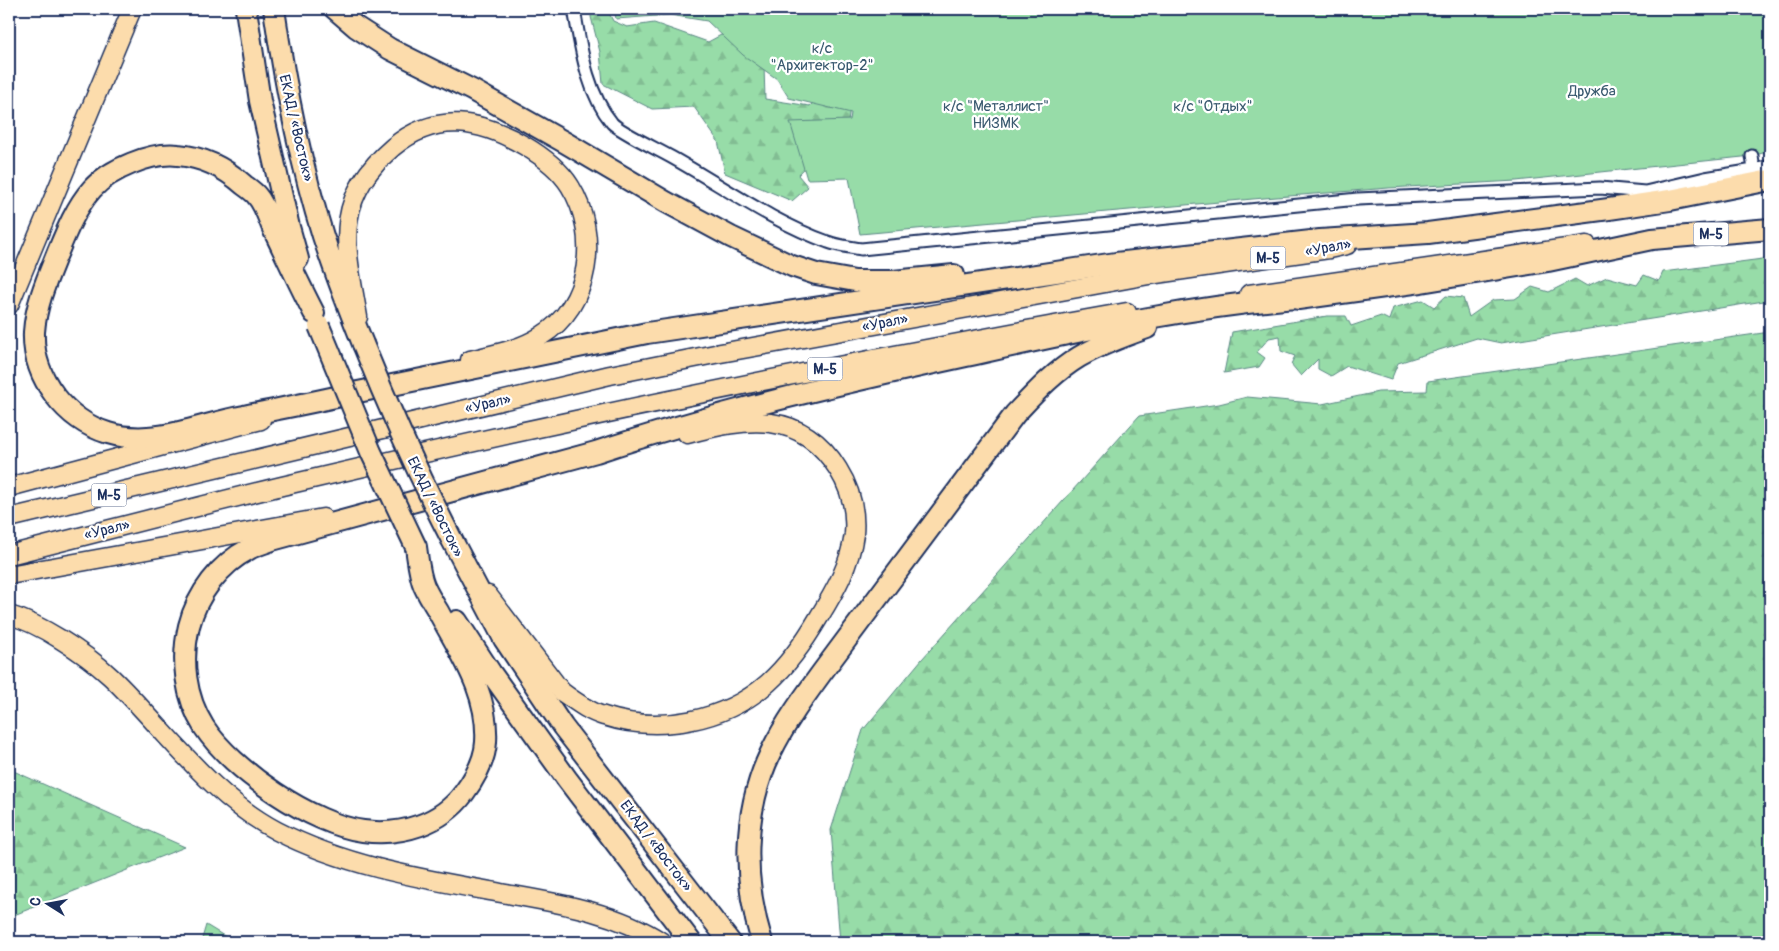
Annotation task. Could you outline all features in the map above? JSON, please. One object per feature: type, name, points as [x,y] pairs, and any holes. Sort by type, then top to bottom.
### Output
[{"type":"highway","name":"ЕКАД / «Восток»","points":[[246,9],[260,101],[289,227],[316,320],[371,452],[416,547],[459,626],[491,673],[567,779],[692,942]]},
{"type":"highway","name":"ЕКАД / «Восток»","points":[[274,9],[282,64],[310,191],[323,236],[363,344],[413,464],[460,558],[504,639],[563,727],[730,942]]},
{"type":"highway","points":[[335,9],[356,27],[390,49],[472,90],[731,238],[792,266],[816,274],[855,281],[893,281],[1028,267],[1116,263]]},
{"type":"highway","points":[[316,320],[258,196],[238,179],[217,166],[199,159],[177,154],[130,164],[112,174],[92,189],[77,211],[46,281],[39,301],[34,334],[42,374],[53,393],[74,416],[107,433],[125,437],[158,437],[242,416],[647,333],[1116,263],[1320,240],[1385,236]]},
{"type":"highway","name":"«Урал»","points":[[1385,236],[1428,233],[1670,200],[1762,175]]},
{"type":"highway","name":"«Урал»","points":[[1652,239],[1770,229]]},
{"type":"highway","points":[[762,942],[749,889],[747,860],[749,825],[760,783],[771,752],[792,714],[823,671],[1015,414],[1048,380],[1078,358],[1114,340],[1175,321],[1310,297],[1421,282],[1548,261],[1652,239]]},
{"type":"highway","points":[[416,547],[424,586],[478,686],[486,717],[486,743],[480,765],[472,782],[461,798],[444,813],[427,823],[405,830],[385,832],[362,831],[316,815],[288,800],[237,766],[218,746],[204,726],[192,703],[184,658],[190,621],[206,588],[217,574],[250,548],[272,540],[404,503],[596,452],[786,398],[1033,341],[1171,313],[1266,300],[1310,297]]},
{"type":"main road","points":[[9,305],[132,9]]},
{"type":"main road","points":[[358,392],[403,375],[517,349],[542,336],[562,320],[582,286],[586,270],[586,225],[581,205],[569,185],[559,173],[536,153],[508,136],[490,128],[473,124],[455,123],[436,125],[400,141],[366,176],[357,192],[348,220],[346,238],[347,257],[363,344]]},
{"type":"main road","name":"«Урал»","points":[[9,518],[610,376],[1149,275],[1329,249],[1385,236]]},
{"type":"main road","name":"«Урал»","points":[[9,555],[282,486],[520,433],[850,364],[1154,308],[1560,248],[1652,239]]},
{"type":"main road","points":[[9,487],[248,425],[312,403]]},
{"type":"main road","points":[[460,558],[562,692],[603,716],[623,721],[650,724],[698,719],[745,700],[767,684],[785,666],[808,636],[839,581],[850,553],[854,532],[852,499],[846,483],[828,453],[813,440],[794,429],[771,423],[737,422],[661,441],[596,452]]},
{"type":"main road","points":[[9,575],[404,503]]},
{"type":"main road","points":[[9,615],[43,629],[83,654],[110,676],[212,784],[232,802],[276,830],[332,855],[376,868],[407,876],[540,900],[601,914],[646,931],[662,942]]},
{"type":"street","points":[[574,9],[584,62],[595,97],[613,124],[734,195],[800,230],[829,243],[862,249],[1358,199],[1600,188],[1645,192],[1705,178],[1762,175],[1770,166]]},
{"type":"street","points":[[1752,156],[1762,175]]},
{"type":"green space","points":[[592,9],[607,9],[613,21],[627,27],[654,23],[708,42],[721,35],[748,44],[764,66],[765,99],[810,106],[820,95],[851,95],[848,123],[798,175],[808,187],[792,201],[725,173],[718,141],[694,107],[652,109],[603,84],[600,52],[591,17]]},
{"type":"green space","points":[[614,9],[1770,9],[1770,151],[1752,156],[1516,181],[1389,188],[1264,198],[860,234],[849,178],[807,179],[790,122],[850,120],[851,113],[789,98],[777,79],[743,55],[707,21],[670,15],[616,19]]},
{"type":"green space","points":[[1770,258],[1770,300],[1501,343],[1477,338],[1398,363],[1391,380],[1347,366],[1331,376],[1318,369],[1318,359],[1301,376],[1291,364],[1295,356],[1281,351],[1280,336],[1269,338],[1257,352],[1265,358],[1259,367],[1224,373],[1232,332],[1327,316],[1346,316],[1351,326],[1381,316],[1389,320],[1393,308],[1423,300],[1434,307],[1446,296],[1463,298],[1469,317],[1493,300],[1515,299],[1532,287],[1549,292],[1575,279],[1587,286],[1607,277],[1637,285],[1644,275],[1659,281],[1663,272]]},
{"type":"green space","points":[[1770,332],[1770,942],[840,942],[831,830],[863,730],[922,659],[1139,416],[1219,404],[1247,397],[1322,404],[1378,392],[1427,391],[1428,381]]},
{"type":"green space","points":[[9,769],[185,847],[9,917]]},
{"type":"green space","points":[[206,925],[234,942],[201,942]]},
{"type":"park label","name":"к/с \"Архитектор-2\"","points":[[822,56]]},
{"type":"park label","name":"Дружба","points":[[1592,91]]},
{"type":"park label","name":"к/с \"Отдых\"","points":[[1213,106]]},
{"type":"park label","name":"к/с \"Металлист\" НИЗМК","points":[[996,114]]}]
